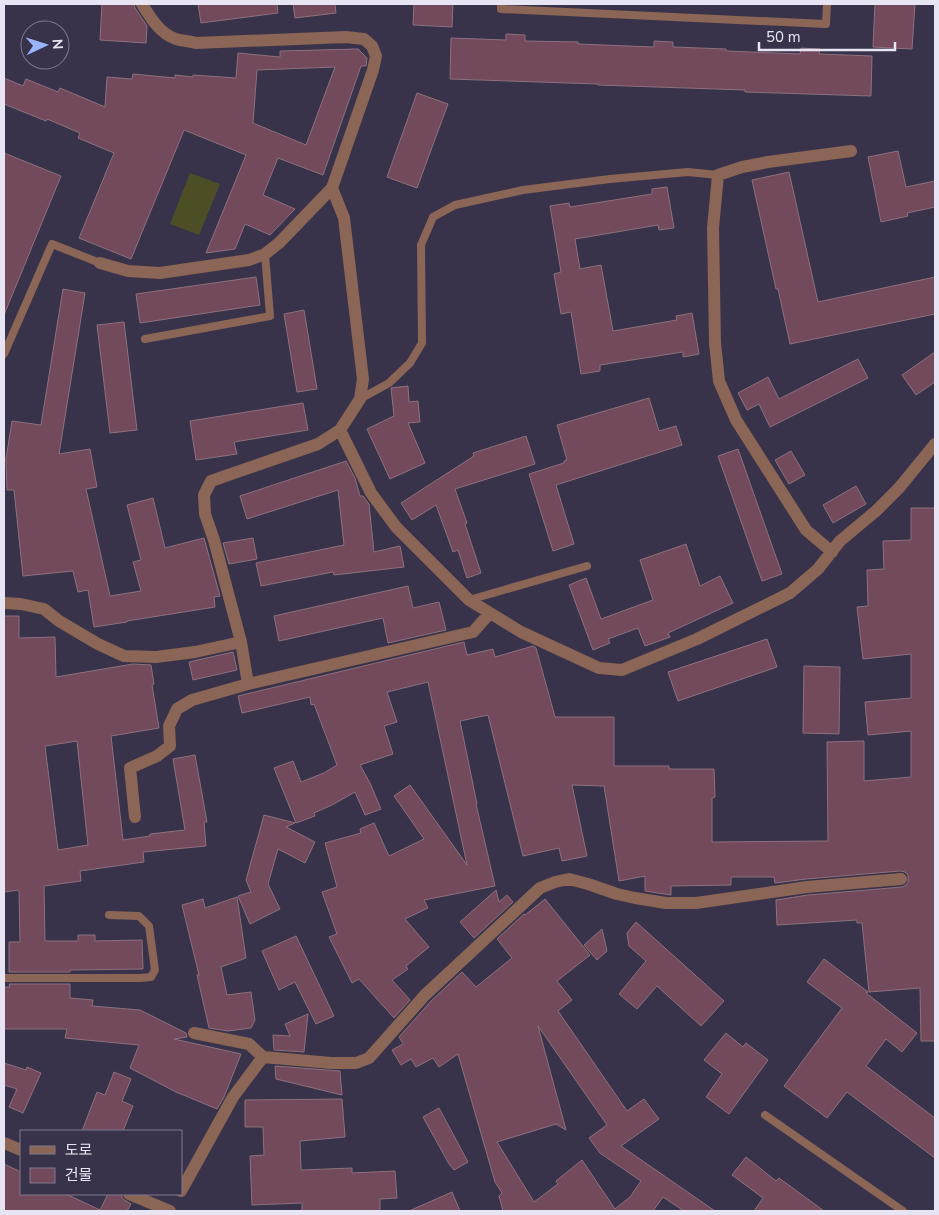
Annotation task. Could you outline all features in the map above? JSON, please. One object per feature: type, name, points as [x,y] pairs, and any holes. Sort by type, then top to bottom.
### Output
[{"type":"street","points":[[100,263],[128,271],[160,273],[249,260],[264,254],[279,243],[332,188],[373,70],[376,56],[372,46],[364,39],[346,37],[196,43],[175,39],[164,32],[142,4]]},
{"type":"street","points":[[832,552],[806,530],[736,420],[719,381],[715,343],[713,228],[718,175],[742,167],[768,162],[851,152]]},
{"type":"street","points":[[248,684],[240,642],[214,540],[204,514],[204,495],[211,481],[318,444],[340,430],[360,399],[363,379],[344,218],[332,188]]},
{"type":"street","points":[[340,430],[371,493],[396,526],[469,600],[521,632],[599,668],[622,670],[697,639],[790,593],[818,569],[840,541],[899,488],[935,444]]},
{"type":"street","points":[[4,603],[21,604],[44,610],[98,644],[124,656],[166,656],[240,642]]},
{"type":"street","points":[[135,817],[130,768],[157,756],[170,746],[169,726],[177,709],[192,700],[248,684],[473,632],[490,613]]},
{"type":"street","points":[[194,1033],[250,1044],[263,1057],[331,1063],[356,1063],[368,1058],[425,995],[540,888],[555,882],[569,880],[617,894],[666,903],[696,903],[807,887],[901,879]]},
{"type":"street","points":[[182,1191],[233,1097],[263,1057]]},
{"type":"street","points":[[4,1143],[20,1150]]},
{"type":"street","points":[[131,1195],[170,1211],[180,1195]]},
{"type":"lane","points":[[501,4],[501,9],[826,24],[827,4]]},
{"type":"lane","points":[[360,399],[389,383],[410,363],[422,343],[421,245],[433,217],[455,205],[523,190],[610,179],[688,172],[718,175]]},
{"type":"lane","points":[[4,354],[52,244],[100,263]]},
{"type":"lane","points":[[145,339],[270,316],[264,254]]},
{"type":"lane","points":[[469,600],[587,566]]},
{"type":"lane","points":[[4,978],[140,978],[151,976],[155,970],[149,926],[140,916],[109,915]]},
{"type":"lane","points":[[765,1115],[903,1211]]},
{"type":"shaded area","points":[[190,173],[220,184],[199,235],[170,224]]},
{"type":"building","points":[[102,4],[134,4],[147,26],[146,43],[100,40]]},
{"type":"building","points":[[198,4],[277,4],[278,13],[201,23]]},
{"type":"building","points":[[293,4],[335,4],[336,13],[295,18]]},
{"type":"building","points":[[414,4],[453,4],[452,27],[413,25]]},
{"type":"building","points":[[875,4],[915,4],[912,49],[873,47]]},
{"type":"building","points":[[506,34],[525,35],[525,41],[654,47],[654,41],[673,42],[673,47],[726,49],[726,51],[800,54],[801,48],[820,49],[819,54],[872,56],[871,96],[450,79],[451,38],[506,40]]},
{"type":"building","points":[[358,49],[367,58],[366,66],[361,66],[323,175],[278,158],[263,195],[295,209],[270,235],[245,224],[235,249],[206,253],[246,155],[184,130],[131,259],[79,238],[114,153],[78,138],[80,133],[4,104],[4,78],[23,86],[26,79],[58,92],[60,88],[105,107],[107,77],[132,79],[133,74],[175,78],[175,75],[193,77],[193,75],[236,78],[238,53],[280,57],[280,51]],"holes":[[[335,67],[306,145],[253,123],[257,70]]]},
{"type":"building","points":[[417,93],[448,104],[417,188],[387,177]]},
{"type":"building","points":[[898,151],[906,187],[935,181],[935,207],[907,213],[908,216],[881,222],[868,157]]},
{"type":"building","points":[[4,153],[61,176],[4,315]]},
{"type":"building","points":[[789,172],[818,302],[935,277],[935,314],[790,344],[752,180]]},
{"type":"building","points":[[667,187],[674,228],[659,230],[658,225],[575,239],[580,269],[601,265],[613,331],[677,320],[676,316],[692,313],[699,354],[683,357],[683,352],[600,365],[600,371],[581,374],[571,312],[561,314],[554,274],[561,272],[550,206],[569,203],[570,207],[652,194],[652,189]]},
{"type":"building","points":[[256,277],[260,305],[140,323],[136,294]]},
{"type":"building","points":[[63,289],[85,293],[59,454],[90,449],[97,487],[86,489],[110,596],[141,591],[133,562],[141,560],[127,505],[153,498],[165,548],[204,538],[220,596],[214,597],[215,607],[94,627],[88,590],[78,592],[73,571],[23,576],[14,490],[7,490],[6,459],[12,421],[41,425]]},
{"type":"building","points":[[304,310],[317,389],[297,392],[284,314]]},
{"type":"building","points":[[124,322],[137,430],[110,433],[97,325]]},
{"type":"building","points":[[935,352],[935,382],[916,395],[902,375]]},
{"type":"building","points":[[858,359],[868,378],[770,427],[759,404],[747,410],[738,393],[768,377],[779,399]]},
{"type":"building","points":[[408,386],[409,402],[418,401],[420,422],[408,423],[425,463],[390,479],[367,429],[394,416],[391,388]]},
{"type":"building","points":[[649,398],[659,431],[676,426],[682,445],[556,485],[574,544],[553,551],[529,474],[564,463],[567,460],[557,425]]},
{"type":"building","points":[[303,403],[308,430],[234,442],[237,454],[196,460],[190,421]]},
{"type":"building","points":[[526,436],[535,464],[455,489],[481,573],[467,578],[458,550],[453,552],[436,505],[412,520],[401,503],[474,456],[473,453]]},
{"type":"building","points":[[738,449],[782,574],[762,581],[718,456]]},
{"type":"building","points":[[791,451],[805,475],[789,484],[775,460]]},
{"type":"building","points":[[346,461],[355,478],[360,496],[363,496],[369,504],[374,552],[400,546],[404,567],[334,575],[333,572],[261,586],[256,563],[344,545],[338,490],[247,519],[240,496]]},
{"type":"building","points":[[856,486],[866,504],[833,523],[823,505]]},
{"type":"building","points":[[911,508],[935,508],[935,1041],[921,1041],[920,988],[869,992],[862,923],[857,923],[857,920],[777,925],[776,900],[808,895],[902,887],[908,882],[908,875],[905,872],[775,883],[774,877],[731,877],[731,885],[671,886],[671,895],[645,891],[645,876],[619,881],[604,786],[572,785],[587,856],[562,861],[559,848],[523,856],[488,715],[460,721],[476,804],[495,886],[424,900],[428,908],[405,919],[429,947],[406,966],[408,969],[392,980],[410,1000],[394,1018],[359,979],[352,983],[329,937],[337,934],[322,892],[337,887],[325,843],[361,833],[360,829],[374,823],[389,856],[424,839],[394,796],[410,785],[467,865],[428,682],[387,692],[397,722],[384,726],[393,754],[360,765],[381,809],[365,815],[355,792],[314,813],[315,816],[296,823],[274,768],[293,761],[301,782],[324,773],[337,765],[314,704],[311,705],[310,697],[242,713],[238,696],[464,642],[467,655],[493,649],[495,657],[533,646],[536,648],[555,717],[614,717],[614,766],[669,766],[669,769],[714,769],[715,797],[712,798],[712,842],[828,841],[827,742],[864,741],[864,781],[911,777],[911,731],[868,735],[865,702],[911,698],[911,654],[863,659],[857,607],[868,606],[867,570],[884,569],[883,541],[911,540]]},
{"type":"building","points":[[253,538],[257,559],[229,564],[223,543]]},
{"type":"building","points":[[686,544],[700,586],[720,576],[733,603],[668,633],[670,637],[645,646],[638,628],[608,639],[610,643],[593,650],[569,585],[586,578],[601,619],[653,600],[640,560]]},
{"type":"building","points":[[408,586],[413,608],[439,602],[446,630],[388,643],[383,618],[279,641],[274,616]]},
{"type":"building","points":[[4,616],[19,616],[19,638],[55,637],[56,677],[133,664],[151,665],[154,684],[152,685],[159,728],[111,736],[123,840],[150,836],[150,834],[185,830],[173,759],[195,755],[207,822],[204,822],[206,846],[143,852],[144,862],[80,871],[81,881],[44,886],[45,941],[78,941],[78,935],[95,935],[95,941],[142,940],[143,969],[9,972],[9,942],[20,942],[19,890],[4,892]],"holes":[[[77,741],[88,845],[58,850],[45,746]]]},
{"type":"building","points":[[767,639],[777,667],[678,701],[668,672]]},
{"type":"building","points":[[233,652],[237,670],[193,680],[189,662]]},
{"type":"building","points":[[804,666],[840,667],[839,734],[803,733]]},
{"type":"building","points":[[264,815],[295,823],[286,827],[315,842],[305,863],[278,849],[268,884],[280,909],[250,924],[238,896],[251,892],[246,880]]},
{"type":"building","points":[[496,890],[499,902],[507,895],[513,902],[474,938],[460,922]]},
{"type":"building","points":[[237,897],[246,958],[221,967],[227,995],[251,992],[255,1020],[251,1028],[228,1031],[209,1028],[197,975],[199,975],[182,905],[203,899],[205,908]]},
{"type":"building","points":[[545,899],[590,955],[557,981],[572,1000],[558,1011],[627,1111],[644,1099],[659,1119],[621,1146],[715,1211],[684,1211],[663,1197],[653,1211],[503,1211],[499,1196],[502,1193],[495,1182],[458,1054],[439,1067],[433,1058],[416,1067],[411,1059],[401,1065],[392,1050],[403,1044],[399,1037],[431,1001],[462,972],[476,987],[512,958],[497,939]],"holes":[[[538,1026],[607,1125],[589,1138],[600,1153],[641,1181],[630,1197],[615,1209],[582,1160],[556,1181],[558,1184],[534,1202],[497,1142],[556,1124],[566,1130]]]},
{"type":"building","points":[[636,922],[724,1001],[701,1026],[657,986],[637,1009],[619,994],[646,961],[629,946],[627,933]]},
{"type":"building","points":[[602,929],[607,951],[597,960],[584,945]]},
{"type":"building","points":[[296,936],[334,1016],[316,1024],[295,982],[279,990],[262,951]]},
{"type":"building","points":[[824,959],[868,992],[866,993],[917,1033],[902,1052],[886,1039],[866,1066],[935,1118],[935,1158],[847,1092],[827,1118],[784,1086],[842,1008],[807,982]]},
{"type":"building","points":[[9,984],[70,984],[70,998],[93,1000],[92,1006],[140,1010],[186,1033],[187,1037],[174,1039],[241,1054],[224,1097],[217,1109],[176,1092],[130,1068],[139,1045],[65,1038],[67,1029],[4,1029],[4,987],[10,987]]},
{"type":"building","points":[[308,1014],[304,1052],[274,1050],[273,1035],[290,1036],[285,1024]]},
{"type":"building","points":[[726,1033],[743,1047],[746,1043],[768,1060],[729,1114],[706,1097],[722,1074],[704,1060]]},
{"type":"building","points":[[4,1063],[26,1070],[27,1067],[41,1073],[23,1113],[9,1107],[17,1089],[4,1085]]},
{"type":"building","points":[[275,1066],[340,1071],[342,1095],[276,1079]]},
{"type":"building","points":[[114,1072],[131,1079],[122,1101],[133,1106],[123,1130],[82,1130],[97,1092],[105,1095]]},
{"type":"building","points":[[342,1099],[345,1137],[300,1141],[301,1170],[352,1168],[352,1173],[395,1171],[397,1198],[380,1199],[380,1211],[302,1211],[302,1203],[252,1205],[250,1156],[264,1155],[263,1127],[245,1127],[245,1100]]},
{"type":"building","points":[[439,1108],[468,1162],[454,1170],[423,1117]]},
{"type":"building","points":[[746,1157],[776,1181],[779,1178],[824,1211],[754,1211],[763,1198],[732,1175]]},
{"type":"building","points":[[4,1164],[20,1172],[20,1195],[68,1195],[100,1210],[108,1195],[121,1195],[123,1199],[131,1204],[127,1211],[4,1211]]},
{"type":"building","points":[[452,1192],[460,1211],[409,1211]]}]
